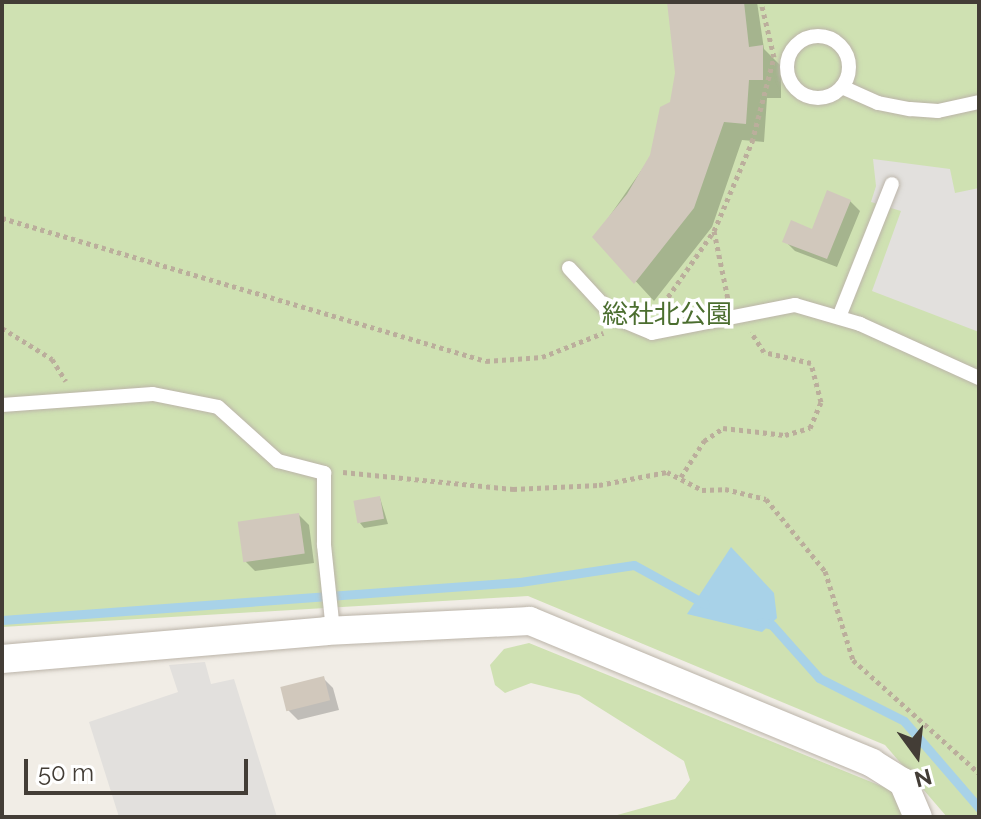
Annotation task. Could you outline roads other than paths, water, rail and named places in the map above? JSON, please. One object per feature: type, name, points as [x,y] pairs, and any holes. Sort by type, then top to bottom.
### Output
[{"type":"street","points":[[2,659],[333,631],[530,621],[872,763],[903,782],[918,817]]},
{"type":"lane","points":[[806,39],[836,42],[848,58],[842,87],[825,98],[805,96],[791,82],[791,52],[806,39]]},
{"type":"lane","points":[[842,87],[878,103],[910,109],[938,111],[979,102]]},
{"type":"lane","points":[[839,317],[892,184]]},
{"type":"lane","points":[[569,268],[623,321],[652,333],[795,305],[839,317],[979,378]]},
{"type":"lane","points":[[2,405],[153,394],[218,407],[278,461],[324,473],[333,631]]},
{"type":"water","points":[[731,547],[774,593],[777,618],[762,632],[687,614]]},
{"type":"waterway","points":[[2,620],[520,582],[634,565],[705,604]]},
{"type":"waterway","points":[[761,622],[772,625],[819,678],[904,721],[979,808]]},
{"type":"park label","name":"総社北公園","points":[[667,315]]}]
